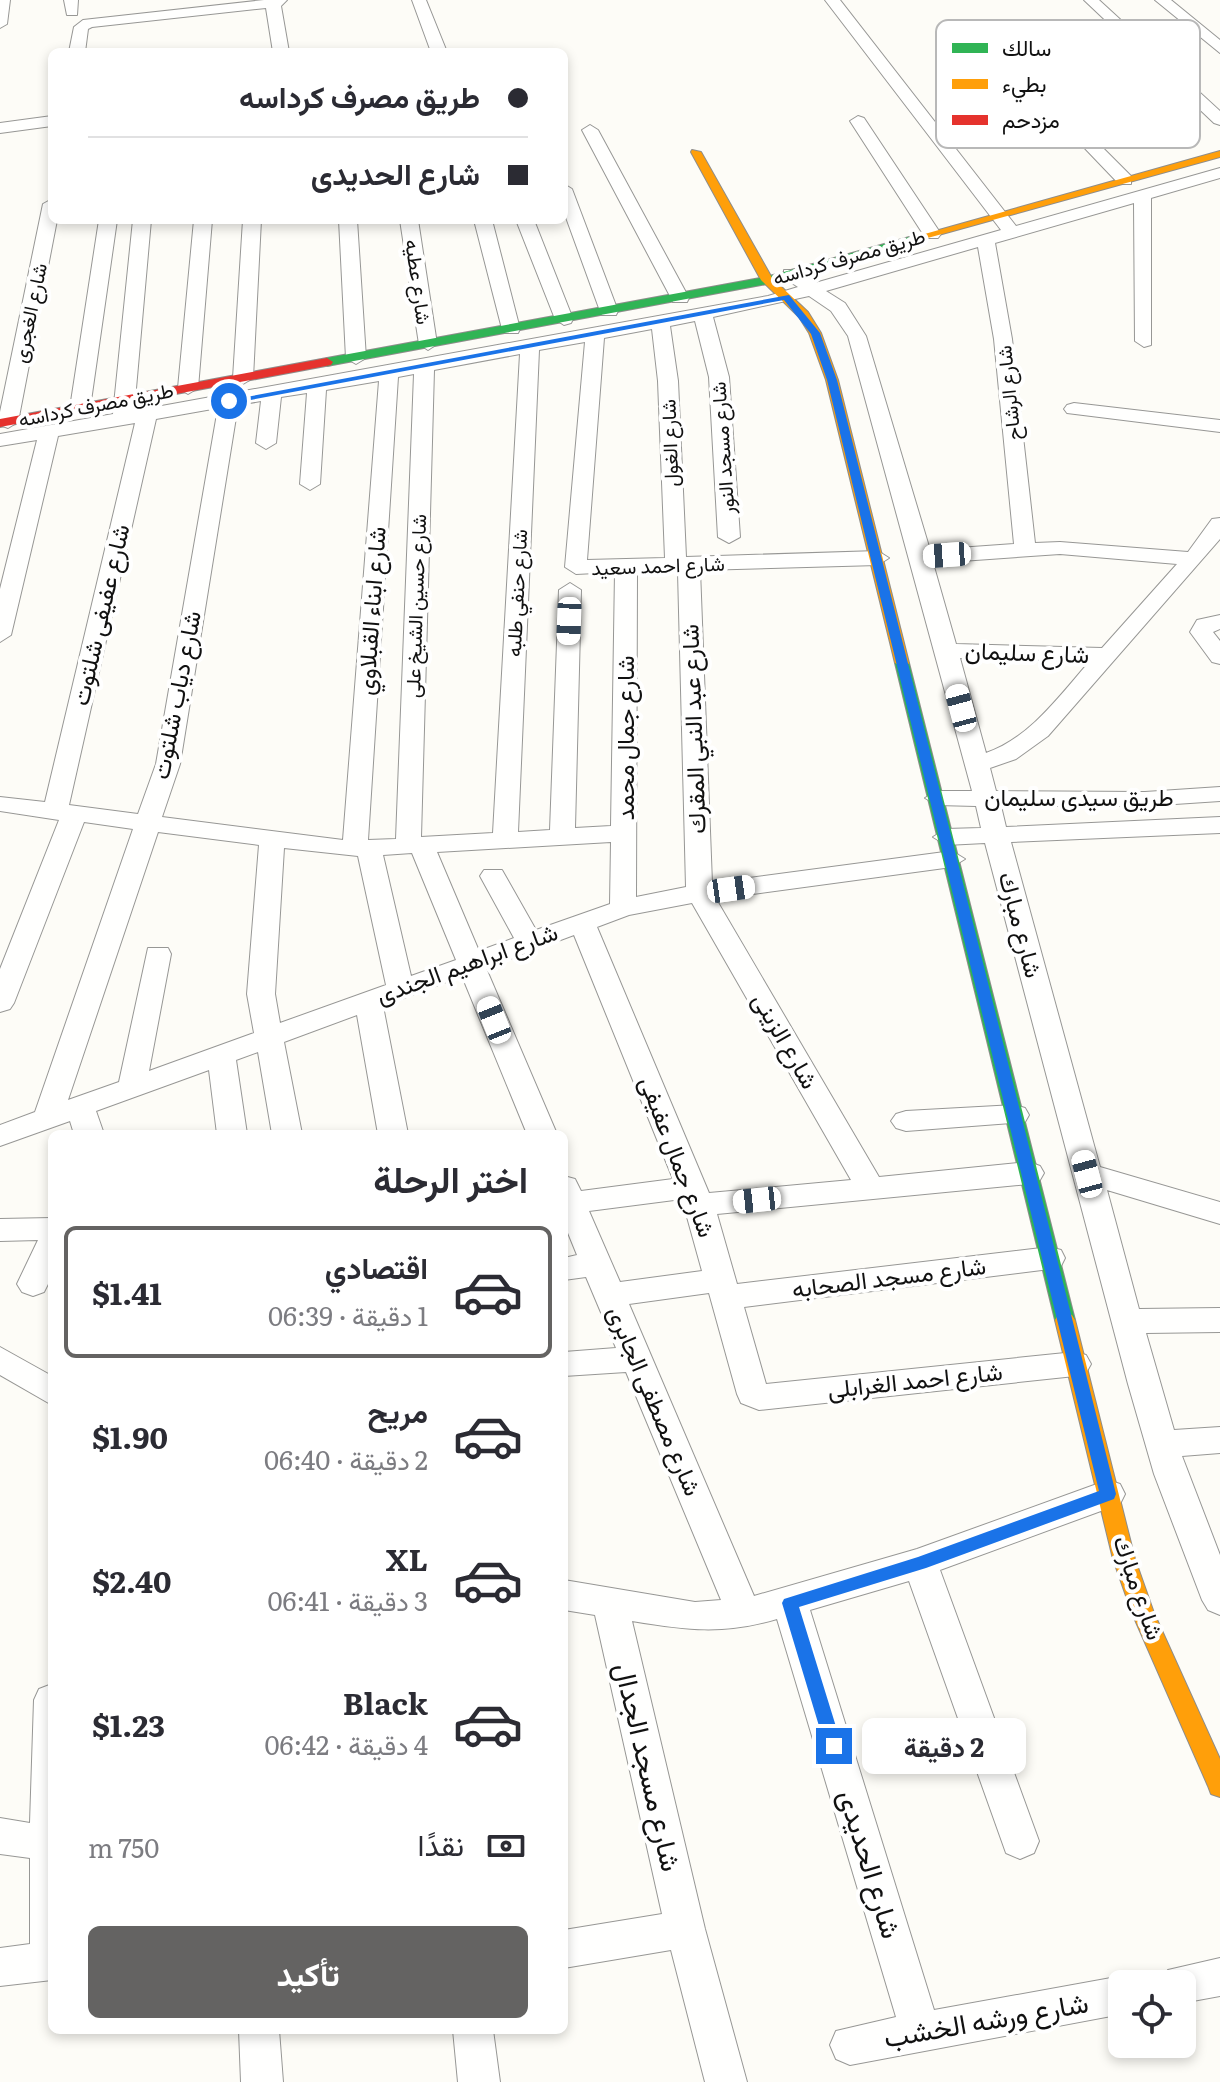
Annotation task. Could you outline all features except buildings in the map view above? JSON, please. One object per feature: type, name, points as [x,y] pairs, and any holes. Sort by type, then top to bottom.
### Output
[{"type":"street","points":[[0,24],[3,0]]},
{"type":"street","points":[[419,0],[437,48]]},
{"type":"street","points":[[832,0],[936,133]]},
{"type":"street","points":[[1091,0],[1112,20]]},
{"type":"street","points":[[1162,0],[1186,20]]},
{"type":"street","points":[[78,48],[80,30],[88,23],[279,1],[281,48]]},
{"type":"street","points":[[1200,31],[1220,48]]},
{"type":"street","points":[[1200,101],[1220,120]]},
{"type":"street","points":[[858,121],[932,234]]},
{"type":"street","points":[[0,128],[48,122]]},
{"type":"street","points":[[590,130],[680,298]]},
{"type":"street","points":[[948,148],[1011,231]]},
{"type":"street","points":[[1094,148],[1125,180]]},
{"type":"street","points":[[696,152],[781,284]]},
{"type":"street","name":"طريق مصرف كرداسه","points":[[2,436],[49,432],[188,388],[356,358],[530,346],[703,314],[781,284],[932,234],[1220,154]]},
{"type":"street","name":"طريق مصرف كرداسه","points":[[814,289],[1220,173]]},
{"type":"street","points":[[1142,194],[1144,341]]},
{"type":"street","points":[[568,200],[609,311]]},
{"type":"street","name":"شارع الغجرى","points":[[2,436],[48,223]]},
{"type":"street","points":[[80,408],[107,224]]},
{"type":"street","points":[[124,410],[142,224]]},
{"type":"street","points":[[188,388],[203,224]]},
{"type":"street","points":[[243,378],[252,224]]},
{"type":"street","points":[[348,224],[356,358]]},
{"type":"street","name":"شارع عطيه","points":[[410,224],[426,355]]},
{"type":"street","points":[[484,224],[511,329]]},
{"type":"street","points":[[527,224],[564,319]]},
{"type":"street","name":"شارع الرشاح","points":[[985,238],[1003,339],[1025,548]]},
{"type":"street","name":"طريق مصرف كرداسه","points":[[2,436],[80,408],[124,410],[147,415],[389,373],[426,355],[511,329],[680,298],[781,284]]},
{"type":"street","name":"شارع مبارك","points":[[781,284],[814,289],[838,307],[857,336],[921,557],[1162,1444],[1220,1600]]},
{"type":"street","name":"شارع مبارك","points":[[781,284],[815,333],[832,380],[1124,1559],[1143,1613],[1220,1786]]},
{"type":"street","name":"شارع مسجد النور","points":[[703,314],[719,377],[729,537]]},
{"type":"street","name":"شارع الغول","points":[[660,322],[668,381],[682,565]]},
{"type":"street","name":"شارع احمد سعيد","points":[[595,334],[575,565],[582,568],[626,567],[878,558]]},
{"type":"street","name":"شارع حنفي طلبه","points":[[505,840],[530,346]]},
{"type":"street","name":"شارع حسين الشيخ على","points":[[414,845],[426,355]]},
{"type":"street","name":"شارع ابناء القبلاوي","points":[[389,373],[362,848],[400,987]]},
{"type":"street","points":[[310,484],[317,385]]},
{"type":"street","points":[[266,443],[272,393]]},
{"type":"street","name":"شارع دياب شلتوت","points":[[48,1117],[168,764],[229,401]]},
{"type":"street","points":[[1074,409],[1220,426]]},
{"type":"street","name":"شارع عفيفى شلتوت","points":[[0,1003],[64,814],[147,415]]},
{"type":"street","points":[[0,635],[49,432]]},
{"type":"street","points":[[869,523],[910,522]]},
{"type":"street","points":[[977,764],[1007,754],[1029,740],[1205,552],[1220,524]]},
{"type":"street","points":[[921,557],[1025,548],[1205,552]]},
{"type":"street","name":"شارع عبد النبي المقرك","points":[[682,565],[699,893]]},
{"type":"street","name":"شارع جمال محمد","points":[[623,908],[626,567]]},
{"type":"street","points":[[562,836],[570,590]]},
{"type":"street","points":[[1220,622],[1205,625],[1201,632],[1220,657]]},
{"type":"street","name":"شارع سليمان","points":[[946,651],[1107,655]]},
{"type":"street","name":"طريق سيدى سليمان","points":[[937,798],[1145,799],[1220,794]]},
{"type":"street","points":[[1047,799],[1055,832]]},
{"type":"street","points":[[0,804],[147,825],[362,848],[626,833]]},
{"type":"street","name":"طريق سيدى سليمان","points":[[949,848],[996,834],[1220,825]]},
{"type":"street","points":[[272,840],[261,994],[286,1130]]},
{"type":"street","points":[[414,845],[470,963],[540,1130]]},
{"type":"street","name":"شارع ابراهيم الجندى","points":[[0,1136],[400,987],[623,908],[949,848]]},
{"type":"street","points":[[493,876],[529,942]]},
{"type":"street","name":"شارع الزينى","points":[[699,893],[871,1188]]},
{"type":"street","name":"شارع جمال عفيفى","points":[[582,923],[696,1196],[756,1396]]},
{"type":"street","points":[[132,1086],[158,954]]},
{"type":"street","points":[[368,999],[392,1130]]},
{"type":"street","points":[[221,1054],[231,1130]]},
{"type":"street","points":[[80,1105],[88,1130]]},
{"type":"street","points":[[906,1121],[1015,1115]]},
{"type":"street","points":[[568,1198],[871,1188],[1029,1173]]},
{"type":"street","points":[[1087,1174],[1220,1213]]},
{"type":"street","name":"شارع مصطفى الجابرى","points":[[568,1202],[744,1614]]},
{"type":"street","points":[[0,1230],[48,1229]]},
{"type":"street","points":[[33,1284],[48,1252]]},
{"type":"street","name":"شارع مسجد الصحابه","points":[[609,1295],[725,1289],[1050,1258]]},
{"type":"street","points":[[568,1268],[596,1264]]},
{"type":"street","points":[[1127,1321],[1220,1320]]},
{"type":"street","points":[[568,1364],[636,1359]]},
{"type":"street","name":"شارع احمد الغرابلى","points":[[756,1396],[1075,1364]]},
{"type":"street","points":[[2,1365],[48,1390]]},
{"type":"street","points":[[1162,1444],[1220,1440]]},
{"type":"street","points":[[568,1596],[695,1617],[744,1614],[920,1563],[1108,1494]]},
{"type":"street","points":[[920,1563],[1020,1841]]},
{"type":"street","name":"شارع الحديدى","points":[[790,1603],[921,2032]]},
{"type":"street","name":"شارع مسجد الجدال","points":[[610,1605],[685,1929],[725,2082]]},
{"type":"street","points":[[0,1836],[48,1843]]},
{"type":"street","points":[[568,1948],[685,1929]]},
{"type":"street","points":[[0,1967],[48,1961]]},
{"type":"street","points":[[1196,1981],[1220,1977]]},
{"type":"street","name":"شارع ورشه الخشب","points":[[850,2045],[1108,1998]]},
{"type":"street","points":[[259,2034],[262,2082]]},
{"type":"street","points":[[473,2034],[479,2082]]},
{"type":"traffic: fast","points":[[327,362],[767,280],[920,237]]},
{"type":"traffic: fast","points":[[902,663],[1065,1320]]},
{"type":"traffic: slow","points":[[696,152],[767,280],[804,315],[815,333],[832,380],[902,663]]},
{"type":"traffic: slow","points":[[920,237],[1220,154]]},
{"type":"traffic: slow","points":[[1065,1320],[1124,1559],[1143,1613],[1220,1786]]},
{"type":"traffic: jam","points":[[0,423],[327,362]]},
{"type":"route","points":[[229,401],[786,297],[804,315],[815,333],[832,380],[878,558],[1108,1494],[920,1563],[790,1603],[834,1746]]}]
